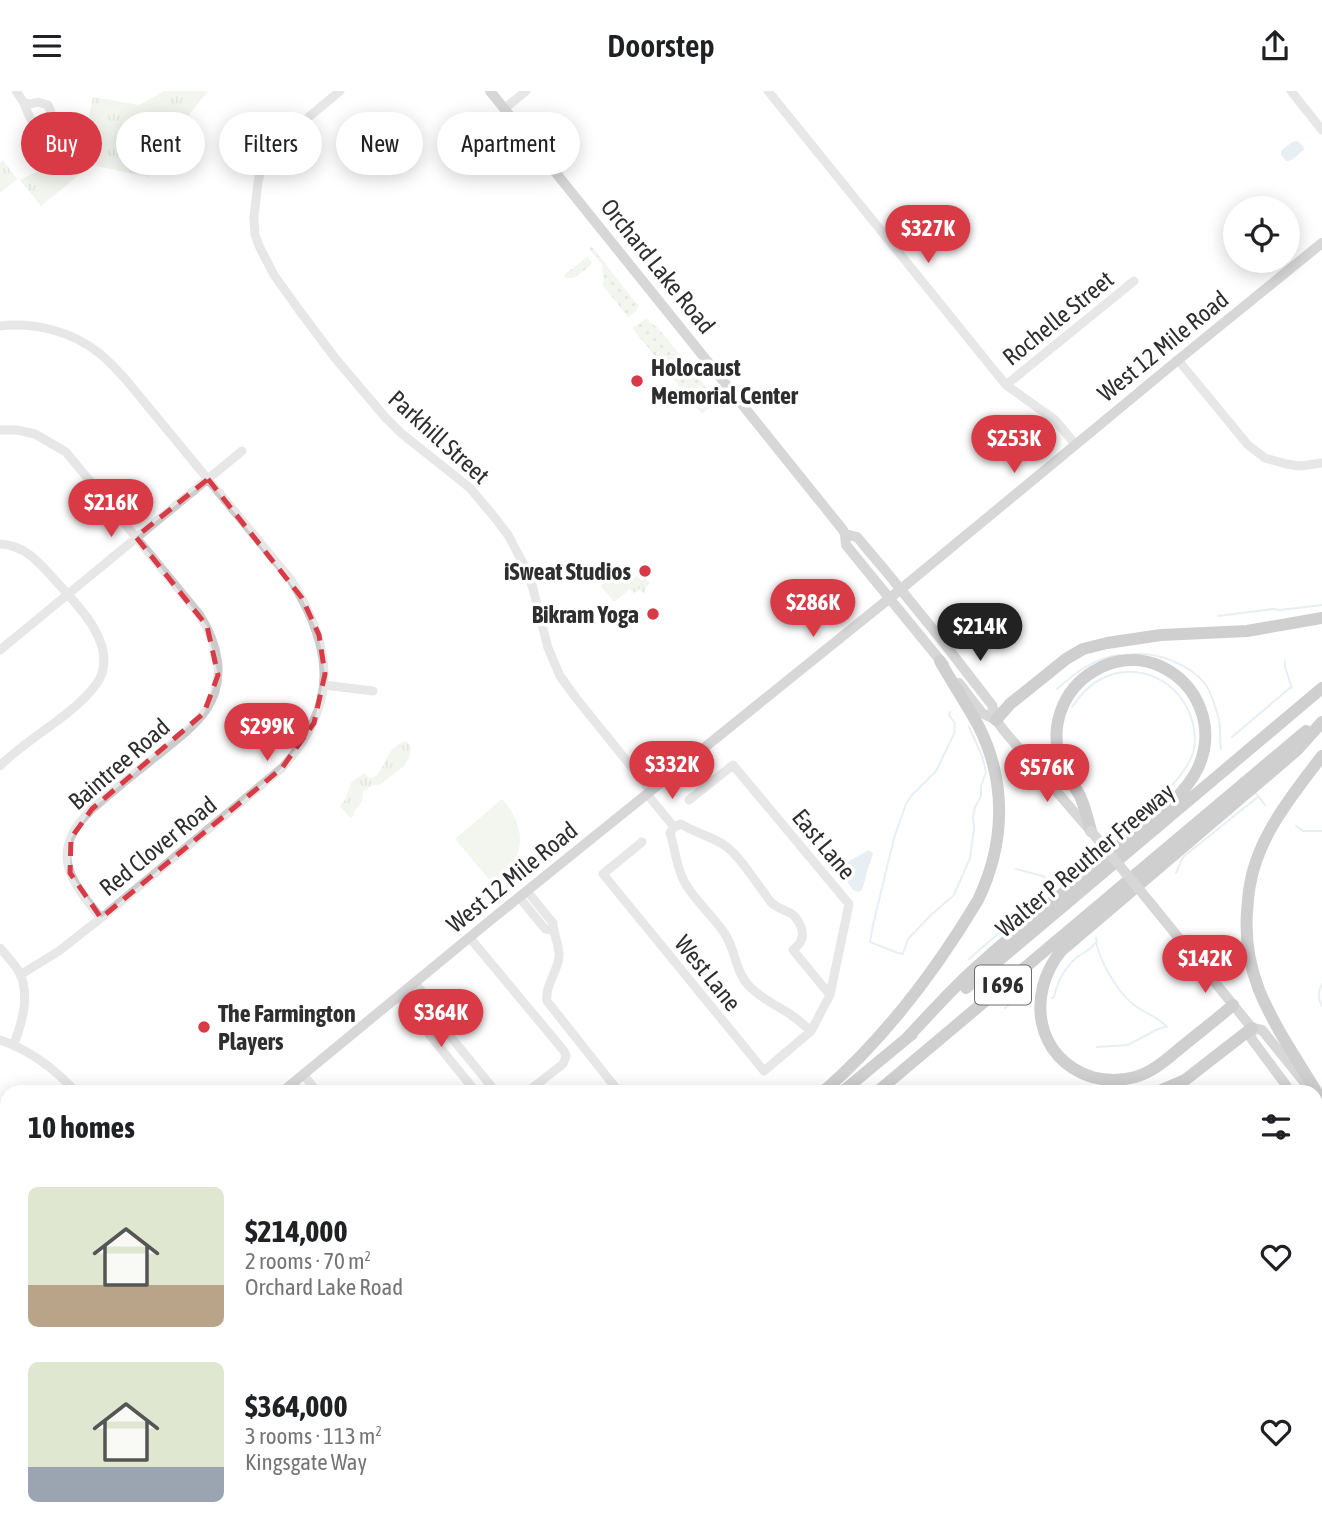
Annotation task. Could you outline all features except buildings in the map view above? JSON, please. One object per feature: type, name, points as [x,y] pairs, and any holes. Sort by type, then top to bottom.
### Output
[{"type":"highway","points":[[996,720],[1010,705],[1083,649],[1161,635],[1247,631],[1322,618]]},
{"type":"highway","points":[[906,1039],[979,965],[1138,831],[1187,786],[1204,752],[1205,721],[1194,694],[1183,681],[1155,664],[1129,660],[1104,665],[1084,677],[1069,694],[1059,712],[1056,732],[1058,750],[1068,777],[1079,794],[1091,831]]},
{"type":"highway","points":[[830,1085],[876,1042],[916,992],[978,900],[995,856],[1000,812],[996,772],[979,727],[940,661]]},
{"type":"highway","name":"Walter P Reuther Freeway","points":[[850,1085],[1322,688]]},
{"type":"highway","points":[[1233,1005],[1154,1068],[1134,1077],[1115,1080],[1080,1072],[1060,1058],[1046,1035],[1040,1006],[1044,980],[1061,951],[1297,750],[1322,720]]},
{"type":"highway","name":"Walter P Reuther Freeway","points":[[885,1085],[1322,720]]},
{"type":"highway","points":[[1312,1085],[1260,991],[1251,966],[1245,932],[1250,885],[1259,856],[1275,822],[1322,756]]},
{"type":"highway","points":[[1173,1085],[1185,1080],[1252,1028]]},
{"type":"main road","name":"Orchard Lake Road","points":[[490,91],[845,534],[846,545],[982,713],[996,720],[1091,831],[1252,1028],[1262,1030],[1306,1085]]},
{"type":"main road","name":"West 12 Mile Road","points":[[298,1085],[303,1075],[523,894],[901,589],[1178,359],[1320,248]]},
{"type":"main road","name":"Orchard Lake Road","points":[[845,534],[857,537],[901,589],[992,705],[996,720]]},
{"type":"main road","name":"Orchard Lake Road","points":[[1252,1028],[1251,1038],[1286,1085]]},
{"type":"street","points":[[16,91],[24,103]]},
{"type":"street","name":"Parkhill Street","points":[[341,91],[280,141],[261,170],[257,182],[254,217],[255,235],[260,248],[274,275],[299,310],[385,417],[470,488],[508,535],[532,585],[548,648],[560,676],[674,827]]},
{"type":"street","points":[[504,109],[526,91]]},
{"type":"street","points":[[768,91],[1006,385],[1055,420],[1076,445]]},
{"type":"street","points":[[1291,91],[1322,130]]},
{"type":"street","name":"Rochelle Street","points":[[1006,385],[1134,281]]},
{"type":"street","name":"Red Clover Road","points":[[0,326],[20,324],[51,329],[76,338],[100,353],[127,380],[291,580],[319,635],[325,674],[314,723],[307,737],[282,768],[101,918],[59,951],[20,975]]},
{"type":"street","points":[[1178,359],[1248,445],[1265,457],[1286,464],[1300,466],[1322,463]]},
{"type":"street","name":"Baintree Road","points":[[0,430],[35,434],[66,452],[199,614],[207,626],[216,650],[216,687],[204,713],[178,739],[82,818],[71,838],[67,849],[70,873],[80,892],[101,918]]},
{"type":"street","points":[[0,650],[242,451]]},
{"type":"street","points":[[0,544],[15,546],[32,556],[67,594],[93,625],[103,652],[104,666],[94,688],[0,766]]},
{"type":"street","points":[[324,685],[373,691]]},
{"type":"street","name":"East Lane","points":[[689,800],[733,765],[849,904],[830,995],[821,1012]]},
{"type":"street","points":[[811,1031],[791,1015],[761,998],[744,980],[726,936],[683,880],[670,833],[674,827],[681,824],[726,846],[775,905],[787,909],[796,918],[803,933],[801,943],[793,950],[830,995]]},
{"type":"street","name":"West Lane","points":[[642,842],[603,874],[764,1071],[811,1031],[821,1012]]},
{"type":"street","points":[[523,894],[553,923],[559,958],[547,990],[547,1001],[613,1085]]},
{"type":"street","points":[[470,938],[564,1051],[566,1056],[563,1064],[536,1085]]},
{"type":"street","points":[[0,949],[20,975],[24,997],[21,1026],[14,1044]]},
{"type":"street","points":[[415,983],[427,998],[437,1020],[490,1085]]},
{"type":"street","points":[[399,997],[467,1085]]},
{"type":"street","points":[[0,1039],[33,1055],[51,1067],[69,1085]]},
{"type":"street","points":[[303,1075],[311,1085]]},
{"type":"highlighted area","points":[[208,479],[302,598],[319,635],[325,674],[314,723],[282,768],[101,918],[70,873],[71,838],[92,809],[204,713],[218,675],[207,626],[136,537]]},
{"type":"green space","points":[[164,91],[208,91],[191,112],[116,112],[116,170],[102,167],[102,112],[90,112],[93,97],[139,105]]},
{"type":"green space","points":[[3,160],[17,179],[0,193],[0,163]]},
{"type":"green space","points":[[30,175],[79,175],[41,206],[20,180]]},
{"type":"green space","points":[[592,247],[639,305],[628,317],[602,284],[602,264],[589,249]]},
{"type":"green space","points":[[587,257],[591,262],[590,266],[574,278],[566,278],[564,275]]},
{"type":"green space","points":[[646,319],[658,328],[716,399],[702,414],[632,328]]},
{"type":"green space","points":[[624,567],[633,578],[637,576],[641,580],[645,577],[650,583],[644,594],[640,589],[634,593],[630,589],[614,602],[601,586]]},
{"type":"green space","points":[[406,741],[411,747],[404,766],[381,784],[371,786],[363,792],[362,801],[350,818],[340,806],[351,783],[364,773],[373,778],[389,753]]},
{"type":"green space","points":[[502,799],[516,822],[520,844],[512,865],[494,885],[455,839]]},
{"type":"water","points":[[1297,141],[1304,150],[1294,159],[1286,161],[1281,151]]},
{"type":"water","points":[[869,850],[873,855],[861,891],[858,892],[853,890],[840,871],[849,861]]},
{"type":"waterway","points":[[1218,616],[1322,605]]},
{"type":"waterway","points":[[1133,654],[1153,655],[1173,661],[1200,678],[1212,696],[1216,708],[1221,749]]},
{"type":"waterway","points":[[1057,689],[1086,667],[1102,659],[1120,655]]},
{"type":"waterway","points":[[1285,661],[1292,688]]},
{"type":"waterway","points":[[1072,707],[1098,680],[1116,673],[1130,672],[1143,673],[1167,684],[1185,704],[1194,731],[1193,753],[1179,777],[1145,812]]},
{"type":"waterway","points":[[1232,737],[1291,687]]},
{"type":"waterway","points":[[950,712],[949,715],[955,723],[954,734],[936,771],[906,804],[894,838],[873,925],[870,942],[898,953],[903,954],[908,939],[954,895],[970,858],[973,817],[986,772],[969,727]]},
{"type":"waterway","points":[[1255,792],[1265,805]]},
{"type":"waterway","points":[[1176,873],[1183,857],[1259,796]]},
{"type":"waterway","points":[[1296,826],[1303,831],[1322,831]]},
{"type":"waterway","points":[[1016,869],[1043,876],[1045,883],[1049,885]]},
{"type":"waterway","points":[[969,959],[1035,905],[1049,886]]},
{"type":"waterway","points":[[1096,938],[1104,965],[1121,992],[1134,1005],[1167,1027]]},
{"type":"waterway","points":[[1052,998],[1068,966],[1095,943]]},
{"type":"waterway","points":[[1322,984],[1319,995],[1322,1006]]},
{"type":"waterway","points":[[1005,1008],[1016,999],[1027,995]]},
{"type":"waterway","points":[[1097,1047],[1128,1045],[1165,1027]]},
{"type":"place","name":"Holocaust Memorial Center","points":[[637,381]]},
{"type":"place","name":"iSweat Studios","points":[[645,571]]},
{"type":"place","name":"Bikram Yoga","points":[[653,614]]},
{"type":"place","name":"The Farmington Players","points":[[204,1027]]}]
